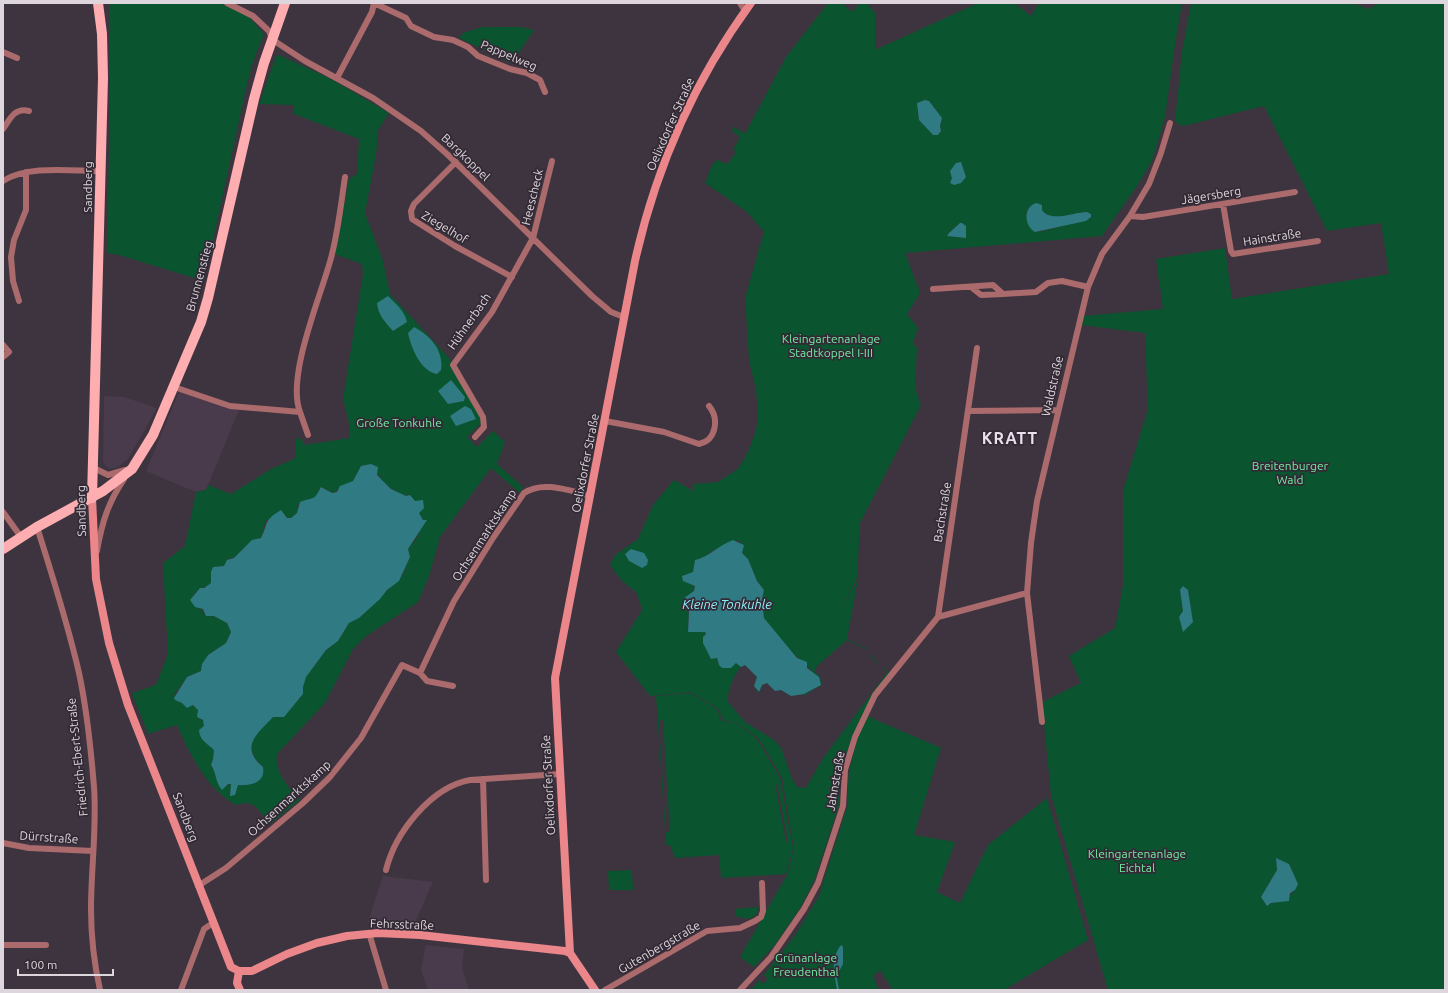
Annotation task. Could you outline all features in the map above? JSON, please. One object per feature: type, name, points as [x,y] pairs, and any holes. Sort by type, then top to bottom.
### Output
[{"type":"main road","name":"Sandberg","points":[[92,498],[94,468],[103,78],[102,34],[98,3]]},
{"type":"main road","name":"Brunnenstieg","points":[[3,549],[37,527],[92,498],[128,473],[137,463],[152,436],[174,387],[200,322],[210,291],[252,106],[285,3]]},
{"type":"street","name":"Bargkoppel","points":[[228,3],[250,14],[305,61],[337,78],[408,121],[432,140],[606,309],[624,317]]},
{"type":"street","points":[[337,78],[372,12],[374,3]]},
{"type":"street","name":"Pappelweg","points":[[374,3],[406,18],[412,26],[434,37],[453,40],[468,47],[478,56],[510,69],[527,73],[540,80],[545,92]]},
{"type":"street","points":[[740,3],[745,11]]},
{"type":"street","name":"Oelixdorfer Straße","points":[[570,953],[555,678],[642,230],[664,161],[701,82],[751,3]]},
{"type":"street","points":[[3,52],[18,58]]},
{"type":"street","points":[[3,128],[14,112],[24,109],[28,111]]},
{"type":"street","name":"Waldstraße","points":[[1042,722],[1027,594],[1034,517],[1088,286],[1102,254],[1130,216],[1152,177],[1170,123]]},
{"type":"street","name":"Heescheck","points":[[533,238],[552,161]]},
{"type":"street","name":"Ziegelhof","points":[[456,162],[414,204],[410,211],[412,219],[455,246],[512,277]]},
{"type":"street","points":[[3,180],[26,172],[100,171]]},
{"type":"street","points":[[19,301],[13,281],[11,257],[14,240],[26,210],[26,172]]},
{"type":"street","points":[[308,435],[297,405],[300,368],[314,314],[331,259],[345,177]]},
{"type":"street","name":"Jägersberg","points":[[1130,216],[1143,217],[1295,192]]},
{"type":"street","name":"Hainstraße","points":[[1223,204],[1231,251],[1234,254],[1318,241]]},
{"type":"street","name":"Hühnerbach","points":[[475,437],[484,427],[483,417],[453,365],[492,312],[533,238]]},
{"type":"street","points":[[971,287],[981,295],[1036,292],[1048,283],[1062,281],[1088,286]]},
{"type":"street","points":[[933,289],[992,285],[1003,294]]},
{"type":"street","points":[[3,345],[9,352],[3,357]]},
{"type":"street","name":"Bachstraße","points":[[938,617],[977,348]]},
{"type":"street","points":[[174,387],[230,406],[300,412]]},
{"type":"street","points":[[605,421],[664,432],[699,444],[709,439],[713,432],[715,415],[709,406]]},
{"type":"street","points":[[968,410],[1058,410]]},
{"type":"street","points":[[94,468],[110,475],[120,473],[137,463]]},
{"type":"street","points":[[95,561],[102,521],[108,505],[128,473]]},
{"type":"street","name":"Ochsenmarktskamp","points":[[420,673],[454,601],[493,538],[524,493],[530,489],[547,486],[591,496]]},
{"type":"street","name":"Sandberg","points":[[92,498],[96,579],[106,633],[128,705],[213,923],[231,966],[239,971]]},
{"type":"street","points":[[3,512],[21,537]]},
{"type":"street","name":"Friedrich-Ebert-Straße","points":[[37,527],[69,632],[79,674],[94,788],[91,921],[94,956],[100,990]]},
{"type":"street","points":[[938,617],[1027,594]]},
{"type":"street","name":"Jahnstraße","points":[[740,990],[771,957],[804,909],[818,883],[843,806],[845,770],[855,737],[875,695],[938,617]]},
{"type":"street","name":"Ochsenmarktskamp","points":[[198,886],[226,868],[303,803],[339,768],[366,730],[402,665],[420,673],[427,681],[453,686]]},
{"type":"street","points":[[386,870],[389,856],[396,842],[432,799],[457,784],[470,780],[560,774]]},
{"type":"street","points":[[483,779],[486,880]]},
{"type":"street","name":"Dürrstraße","points":[[3,843],[29,848],[93,851]]},
{"type":"street","name":"Gutenbergstraße","points":[[605,990],[707,931],[740,928],[761,917],[763,911],[762,883]]},
{"type":"street","points":[[181,990],[204,929],[213,923]]},
{"type":"street","points":[[369,933],[386,990]]},
{"type":"street","name":"Fehrsstraße","points":[[239,971],[252,971],[287,954],[320,942],[369,933],[420,935],[565,951],[570,953]]},
{"type":"street","points":[[3,944],[46,945]]},
{"type":"street","points":[[570,953],[595,990]]},
{"type":"street","points":[[239,971],[237,983],[240,990]]},
{"type":"shaded area","points":[[179,392],[239,410],[206,490],[196,492],[146,471]]},
{"type":"shaded area","points":[[104,396],[124,397],[157,408],[128,459],[116,468],[108,468],[103,462]]},
{"type":"shaded area","points":[[383,876],[433,882],[413,927],[373,926],[368,922]]},
{"type":"shaded area","points":[[426,945],[464,949],[462,968],[469,990],[428,990],[421,970]]},
{"type":"green space","points":[[109,3],[220,3],[248,16],[264,34],[252,65],[245,93],[204,281],[119,255],[107,253],[110,100]]},
{"type":"green space","name":"Kleingartenanlage Stadtkoppel I-III","points":[[828,3],[842,3],[852,12],[860,3],[867,3],[875,13],[875,50],[978,3],[1014,3],[1031,16],[1039,3],[1182,3],[1165,117],[1152,161],[1137,186],[1102,236],[905,253],[920,293],[907,314],[918,328],[913,343],[917,348],[915,388],[921,405],[860,523],[857,578],[841,610],[858,579],[847,639],[866,648],[868,652],[866,649],[847,640],[816,667],[815,672],[820,677],[822,685],[813,691],[817,687],[814,672],[772,630],[764,618],[762,604],[764,590],[757,581],[748,559],[742,553],[742,543],[736,540],[710,552],[704,558],[695,560],[694,570],[690,574],[690,583],[693,584],[695,588],[690,595],[687,608],[689,615],[687,628],[688,632],[705,632],[704,644],[711,659],[717,658],[719,665],[728,668],[736,663],[745,665],[738,670],[735,675],[730,686],[727,701],[745,722],[774,740],[781,748],[793,781],[797,787],[806,788],[823,758],[887,673],[880,666],[889,673],[866,707],[852,736],[841,769],[839,805],[814,881],[800,908],[774,946],[754,967],[740,957],[787,875],[794,848],[782,778],[759,739],[737,723],[721,719],[720,710],[691,692],[650,696],[616,652],[642,610],[637,593],[621,580],[610,565],[615,555],[638,539],[653,505],[674,480],[692,490],[693,493],[693,484],[718,482],[738,469],[748,452],[756,431],[758,416],[756,389],[749,360],[745,298],[764,232],[747,212],[705,183],[712,165],[717,160],[728,164],[736,152],[733,150],[740,137],[732,131],[734,127],[745,134],[786,57]],"holes":[[[925,100],[929,101],[942,118],[940,126],[941,131],[938,135],[933,135],[919,120],[917,103]],[[1042,205],[1042,210],[1051,216],[1063,216],[1087,212],[1090,213],[1090,219],[1039,232],[1029,223],[1027,211]],[[957,225],[966,226],[966,238],[957,237],[949,233]]]},
{"type":"green space","name":"Breitenburger Wald","points":[[1191,3],[1351,3],[1369,9],[1379,3],[1445,3],[1445,990],[1108,990],[1051,795],[1042,702],[1081,683],[1069,656],[1115,628],[1123,585],[1123,491],[1148,409],[1145,333],[1081,325],[1083,316],[1163,309],[1156,259],[1225,248],[1232,299],[1389,274],[1381,223],[1327,231],[1264,106],[1183,126],[1175,122],[1182,52]],"holes":[[[1180,590],[1188,590],[1193,622],[1179,617],[1183,611]],[[1276,858],[1289,864],[1298,884],[1287,898],[1267,906],[1264,892],[1277,870]]]},
{"type":"green space","points":[[482,27],[520,27],[534,30],[512,63],[459,38],[463,33]]},
{"type":"green space","name":"Große Tonkuhle","points":[[279,55],[329,78],[389,113],[378,130],[376,155],[365,213],[383,261],[390,294],[450,359],[452,369],[482,418],[481,423],[467,437],[477,447],[493,431],[505,442],[497,464],[523,487],[520,493],[491,468],[440,537],[429,576],[418,602],[366,636],[353,649],[325,703],[277,754],[278,767],[283,779],[300,800],[270,824],[252,804],[243,803],[236,805],[216,790],[193,759],[177,725],[148,734],[132,693],[156,685],[168,654],[163,563],[185,546],[196,492],[206,490],[208,485],[231,494],[271,469],[296,458],[295,438],[301,439],[305,445],[349,438],[350,427],[343,399],[363,274],[362,264],[335,254],[349,179],[357,174],[359,139],[294,114],[294,105],[259,104],[276,56]],"holes":[[[371,464],[382,479],[394,491],[406,496],[408,494],[412,500],[422,502],[419,513],[423,520],[426,520],[416,539],[408,549],[410,557],[402,576],[359,618],[349,623],[338,641],[326,650],[306,677],[303,687],[303,694],[298,701],[276,717],[273,717],[257,733],[252,744],[252,749],[255,758],[263,767],[262,777],[260,780],[252,784],[238,785],[235,795],[229,794],[232,787],[231,784],[225,786],[212,768],[211,762],[213,759],[214,750],[205,742],[204,723],[203,720],[199,719],[198,710],[193,705],[187,707],[174,695],[187,677],[201,671],[208,655],[226,643],[231,632],[228,624],[222,619],[215,616],[206,616],[192,597],[197,591],[211,583],[213,567],[224,566],[229,558],[234,558],[250,542],[261,538],[266,520],[284,515],[291,519],[297,513],[298,505],[311,498],[315,499],[318,496],[319,489],[323,487],[332,493],[353,481],[361,466]]]},
{"type":"green space","points":[[691,693],[718,710],[720,720],[736,723],[757,739],[780,778],[793,848],[786,874],[721,878],[719,855],[675,858],[670,845],[666,845],[656,696]],"holes":[[[663,720],[670,831],[666,832],[659,721]],[[777,784],[788,841],[786,842],[775,785]]]},
{"type":"green space","name":"Grünanlage Freudenthal","points":[[867,716],[941,748],[914,835],[955,842],[937,892],[960,903],[988,845],[1047,798],[1088,940],[1004,990],[893,990],[880,970],[873,976],[879,990],[751,990],[759,980],[763,984],[768,979],[764,975],[796,934],[819,896],[847,807],[849,770],[858,737]]},
{"type":"green space","points":[[632,870],[633,890],[609,890],[608,871]]},
{"type":"green space","points":[[759,907],[758,912],[753,917],[747,919],[736,916],[735,909]]},
{"type":"water","points":[[925,100],[929,101],[942,118],[940,126],[941,131],[938,135],[933,135],[919,120],[917,103]]},
{"type":"water","points":[[961,162],[966,177],[961,183],[954,185],[950,183],[952,178],[950,171],[956,163]]},
{"type":"water","points":[[1036,203],[1042,205],[1042,210],[1051,216],[1063,216],[1087,212],[1091,214],[1091,217],[1086,221],[1035,232],[1029,226],[1026,217],[1029,208]]},
{"type":"water","points":[[960,223],[966,226],[966,238],[947,236],[949,233]]},
{"type":"water","points":[[388,296],[397,304],[407,322],[393,331],[380,315],[377,303]]},
{"type":"water","points":[[414,327],[426,335],[438,350],[441,370],[437,374],[426,368],[417,358],[411,345],[408,333]]},
{"type":"water","points":[[451,380],[465,397],[464,401],[448,404],[438,391]]},
{"type":"water","points":[[465,406],[471,409],[476,419],[456,426],[450,416]]},
{"type":"water","name":"Große Tonkuhle","points":[[371,464],[378,467],[377,475],[391,489],[406,496],[410,495],[415,501],[423,500],[424,508],[419,513],[423,520],[427,520],[408,549],[410,557],[399,581],[387,590],[380,599],[359,618],[349,623],[338,641],[326,650],[306,677],[303,687],[303,694],[284,717],[273,717],[256,735],[251,747],[252,753],[256,760],[263,767],[262,777],[260,780],[252,784],[238,785],[235,795],[230,796],[231,784],[228,784],[222,790],[218,784],[211,765],[214,750],[204,742],[200,736],[199,730],[204,726],[203,720],[197,717],[198,710],[193,705],[187,708],[174,698],[187,677],[201,671],[202,664],[208,655],[226,643],[231,632],[227,623],[214,616],[206,616],[203,609],[195,607],[190,600],[200,588],[204,588],[211,583],[211,572],[213,567],[224,566],[227,560],[234,558],[252,540],[261,538],[267,522],[271,517],[281,510],[287,518],[291,518],[297,513],[300,502],[315,497],[321,487],[332,493],[337,492],[340,486],[353,481],[361,466]]},
{"type":"water","name":"Kleine Tonkuhle","points":[[733,540],[744,545],[742,553],[748,559],[757,581],[764,590],[762,599],[764,618],[797,658],[807,662],[807,668],[819,677],[821,685],[804,694],[791,696],[781,690],[775,691],[767,683],[762,685],[759,692],[754,686],[757,677],[745,665],[741,667],[736,663],[731,668],[722,668],[719,665],[717,658],[711,659],[703,643],[703,637],[706,634],[705,632],[688,632],[689,612],[684,598],[694,591],[695,586],[683,581],[682,576],[693,572],[695,560],[700,559]]},
{"type":"water","points":[[631,549],[644,553],[648,560],[647,565],[642,568],[629,561],[625,554]]},
{"type":"water","points":[[1183,586],[1188,590],[1193,622],[1183,632],[1179,617],[1183,611],[1180,590]]},
{"type":"water","points":[[1276,858],[1289,864],[1298,884],[1295,890],[1290,893],[1289,901],[1271,903],[1267,906],[1261,897],[1277,870]]},
{"type":"water","points":[[841,945],[843,947],[843,964],[838,973],[835,973],[835,959],[837,951]]},
{"type":"waterway","points":[[835,973],[838,990]]},
{"type":"district","name":"KRATT","points":[[1010,438]]},
{"type":"park label","name":"Kleingartenanlage Eichtal","points":[[1137,860]]}]
